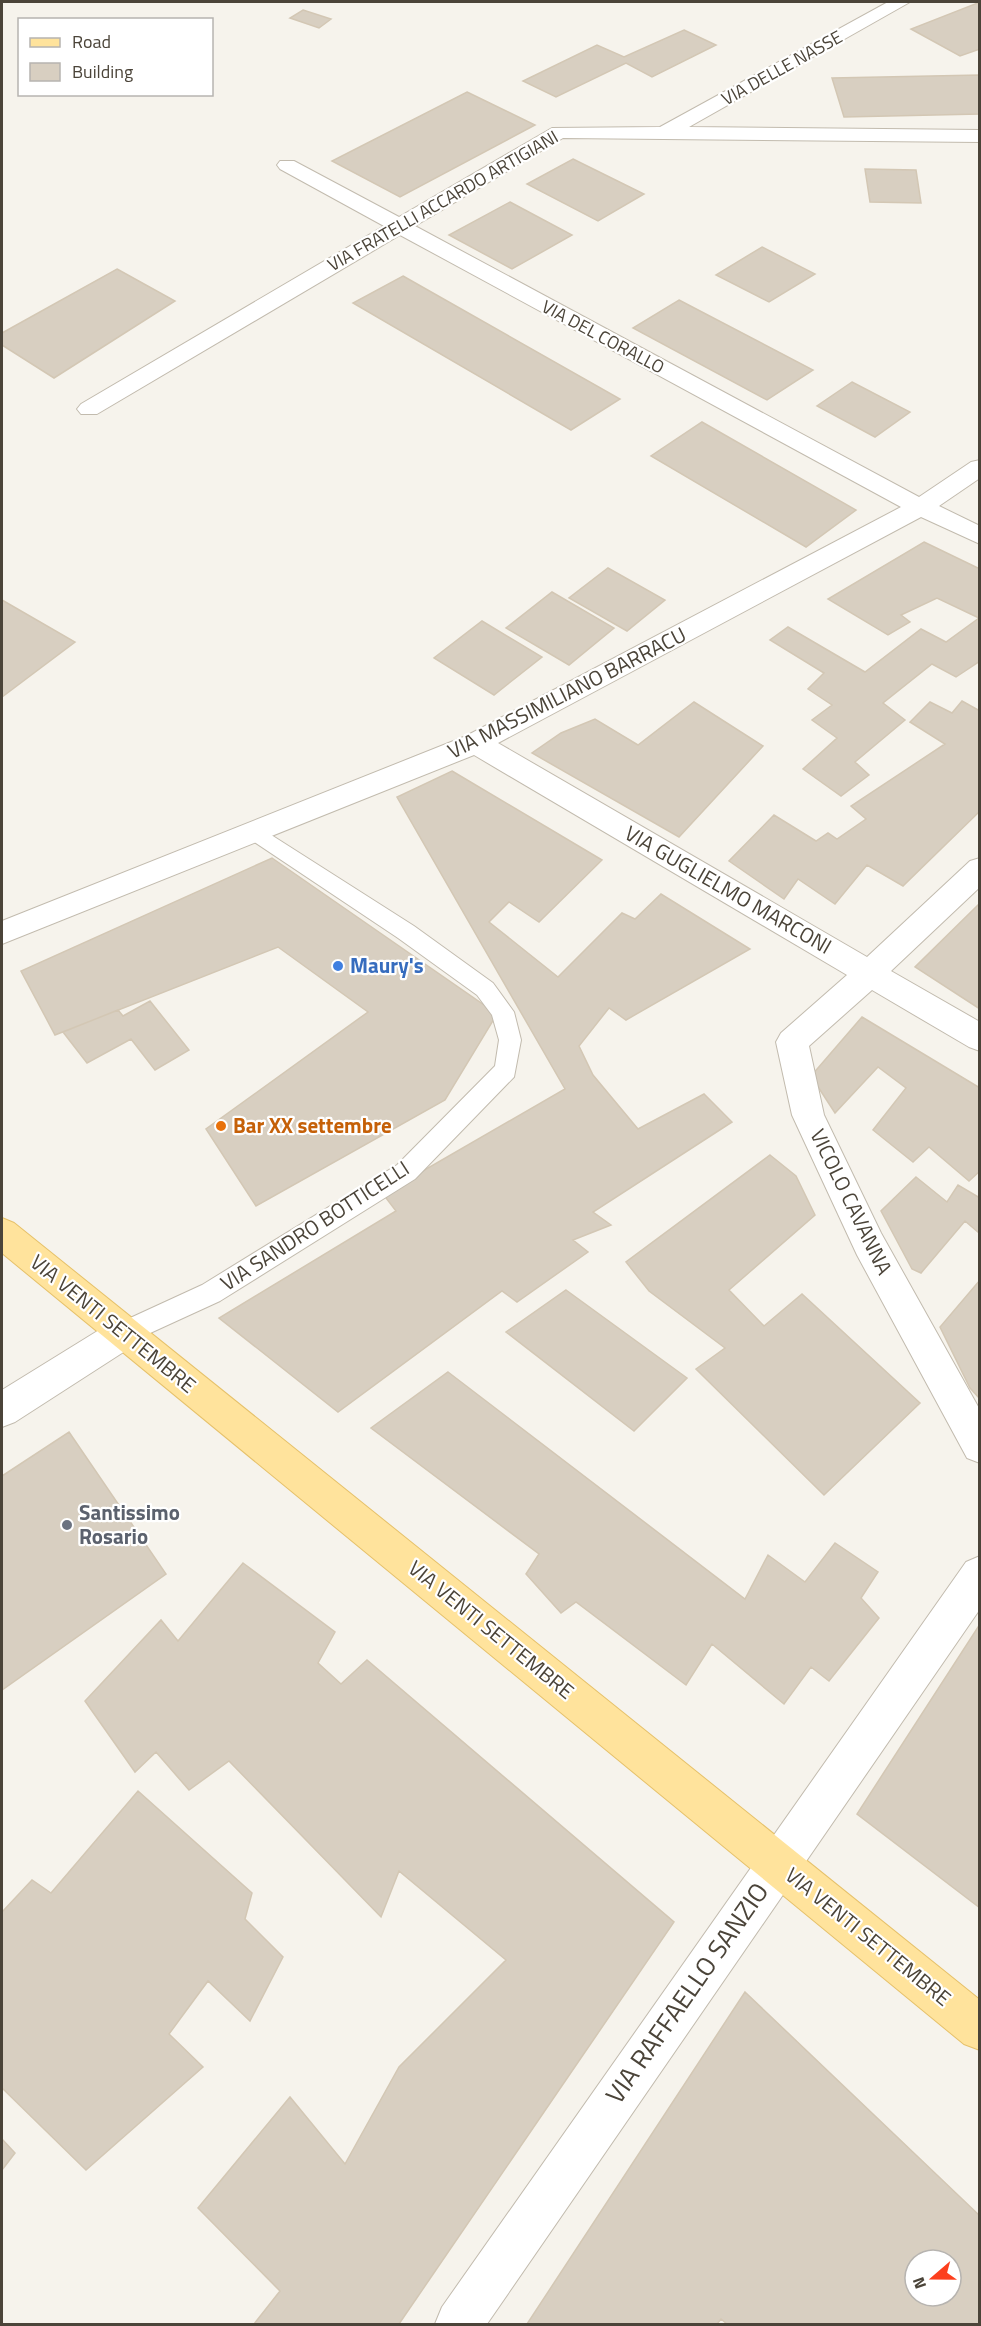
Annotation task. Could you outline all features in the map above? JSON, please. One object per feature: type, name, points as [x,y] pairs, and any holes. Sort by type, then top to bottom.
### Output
[{"type":"main road","name":"VIA VENTI SETTEMBRE","points":[[2,1233],[980,2028]]},
{"type":"street","name":"VIA DELLE NASSE","points":[[662,134],[901,2]]},
{"type":"street","name":"VIA FRATELLI ACCARDO ARTIGIANI","points":[[89,409],[558,132],[980,136]]},
{"type":"street","name":"VIA DEL CORALLO","points":[[286,165],[919,508],[980,536]]},
{"type":"street","name":"VIA MASSIMILIANO BARRACU","points":[[2,933],[476,743],[919,508],[980,467]]},
{"type":"street","name":"VIA GUGLIELMO MARCONI","points":[[476,743],[980,1038]]},
{"type":"street","points":[[870,973],[980,869]]},
{"type":"street","name":"VICOLO CAVANNA","points":[[870,973],[792,1042],[808,1115],[869,1244],[980,1446]]},
{"type":"street","name":"VIA SANDRO BOTTICELLI","points":[[2,1410],[124,1333]]},
{"type":"street","name":"VIA RAFFAELLO SANZIO","points":[[459,2325],[777,1863],[980,1575]]},
{"type":"lane","name":"VIA SANDRO BOTTICELLI","points":[[124,1333],[211,1293],[406,1172],[506,1070],[510,1041],[508,1031],[503,1012],[485,989],[406,932],[254,832]]},
{"type":"building","points":[[980,2],[980,49],[960,56],[911,29]]},
{"type":"building","points":[[303,10],[331,19],[319,28],[290,18]]},
{"type":"building","points":[[684,30],[716,45],[652,77],[626,63],[556,97],[523,81],[597,45],[624,57]]},
{"type":"building","points":[[980,75],[980,114],[844,117],[832,78]]},
{"type":"building","points":[[467,92],[535,125],[400,197],[332,161]]},
{"type":"building","points":[[573,159],[644,194],[598,221],[527,184]]},
{"type":"building","points":[[865,169],[916,170],[921,203],[870,202]]},
{"type":"building","points":[[510,202],[572,235],[512,269],[449,235]]},
{"type":"building","points":[[762,247],[815,274],[769,302],[716,275]]},
{"type":"building","points":[[117,269],[175,301],[54,378],[2,345],[2,333]]},
{"type":"building","points":[[403,276],[620,399],[571,430],[353,303]]},
{"type":"building","points":[[679,300],[813,370],[767,400],[633,328]]},
{"type":"building","points":[[852,382],[910,412],[875,437],[817,406]]},
{"type":"building","points":[[702,422],[856,510],[806,547],[651,456]]},
{"type":"building","points":[[924,542],[980,569],[980,661],[956,677],[932,664],[883,703],[905,720],[855,762],[869,775],[841,796],[803,769],[837,738],[812,720],[832,705],[808,689],[824,673],[770,640],[788,627],[865,672],[921,629],[946,642],[979,618],[937,598],[901,615],[910,622],[888,635],[828,599]]},
{"type":"building","points":[[608,568],[665,600],[627,631],[569,598]]},
{"type":"building","points":[[552,592],[614,628],[569,665],[506,628]]},
{"type":"building","points":[[2,600],[75,642],[2,697]]},
{"type":"building","points":[[482,621],[542,657],[494,695],[434,658]]},
{"type":"building","points":[[962,701],[980,711],[980,811],[903,886],[867,865],[835,904],[798,879],[784,899],[729,861],[774,815],[816,841],[828,833],[837,839],[866,819],[851,806],[945,744],[910,722],[930,702],[952,713]]},
{"type":"building","points":[[694,702],[763,746],[679,837],[532,753],[561,733],[595,719],[638,745]]},
{"type":"building","points":[[452,771],[602,860],[539,922],[509,902],[489,922],[558,977],[622,913],[635,919],[661,894],[750,949],[626,1020],[609,1008],[579,1046],[593,1075],[638,1129],[704,1094],[732,1122],[593,1212],[611,1225],[573,1240],[588,1252],[517,1302],[502,1291],[338,1412],[219,1318],[396,1211],[383,1194],[565,1089],[397,797]]},
{"type":"building","points":[[272,858],[497,1014],[445,1100],[256,1206],[206,1129],[368,1012],[278,947],[55,1035],[21,971]]},
{"type":"building","points":[[980,903],[980,1009],[915,967]]},
{"type":"building","points":[[150,1001],[189,1050],[155,1070],[131,1039],[87,1063],[63,1032],[118,1010],[123,1016]]},
{"type":"building","points":[[862,1017],[980,1088],[980,1171],[969,1181],[929,1147],[913,1162],[873,1130],[906,1088],[878,1067],[835,1113],[811,1076]]},
{"type":"building","points":[[770,1155],[796,1176],[815,1215],[729,1290],[764,1326],[802,1294],[920,1403],[824,1495],[696,1369],[725,1348],[649,1291],[626,1262]]},
{"type":"building","points":[[916,1177],[947,1202],[958,1185],[980,1198],[979,1233],[965,1221],[921,1273],[912,1269],[881,1211]]},
{"type":"building","points":[[980,1280],[980,1399],[970,1388],[940,1327]]},
{"type":"building","points":[[566,1290],[687,1378],[634,1431],[506,1332]]},
{"type":"building","points":[[448,1372],[745,1599],[768,1555],[805,1582],[835,1543],[878,1572],[861,1598],[879,1618],[829,1681],[811,1667],[784,1704],[712,1644],[686,1685],[576,1602],[561,1613],[526,1574],[539,1554],[371,1428]]},
{"type":"building","name":"Santissimo Rosario","points":[[69,1432],[166,1574],[2,1690],[2,1476]]},
{"type":"building","points":[[243,1563],[335,1632],[318,1663],[341,1684],[367,1660],[674,1922],[399,2324],[254,2324],[280,2291],[198,2208],[290,2097],[345,2164],[399,2067],[506,1960],[399,1871],[381,1917],[229,1761],[189,1790],[156,1752],[135,1772],[85,1701],[161,1620],[178,1641]]},
{"type":"building","points":[[980,1624],[980,1908],[857,1814]]},
{"type":"building","points":[[138,1791],[252,1893],[245,1919],[283,1957],[250,2021],[208,1981],[169,2034],[203,2067],[86,2170],[2,2088],[2,1912],[32,1880],[51,1893]]},
{"type":"building","points":[[745,1992],[980,2216],[980,2324],[727,2324],[721,2319],[717,2324],[527,2324]]},
{"type":"building","points":[[2,2139],[15,2153],[2,2170]]},
{"type":"place","name":"Maury's","points":[[338,966]]},
{"type":"place","name":"Bar XX settembre","points":[[221,1126]]},
{"type":"place","name":"Santissimo Rosario","points":[[67,1525]]}]
